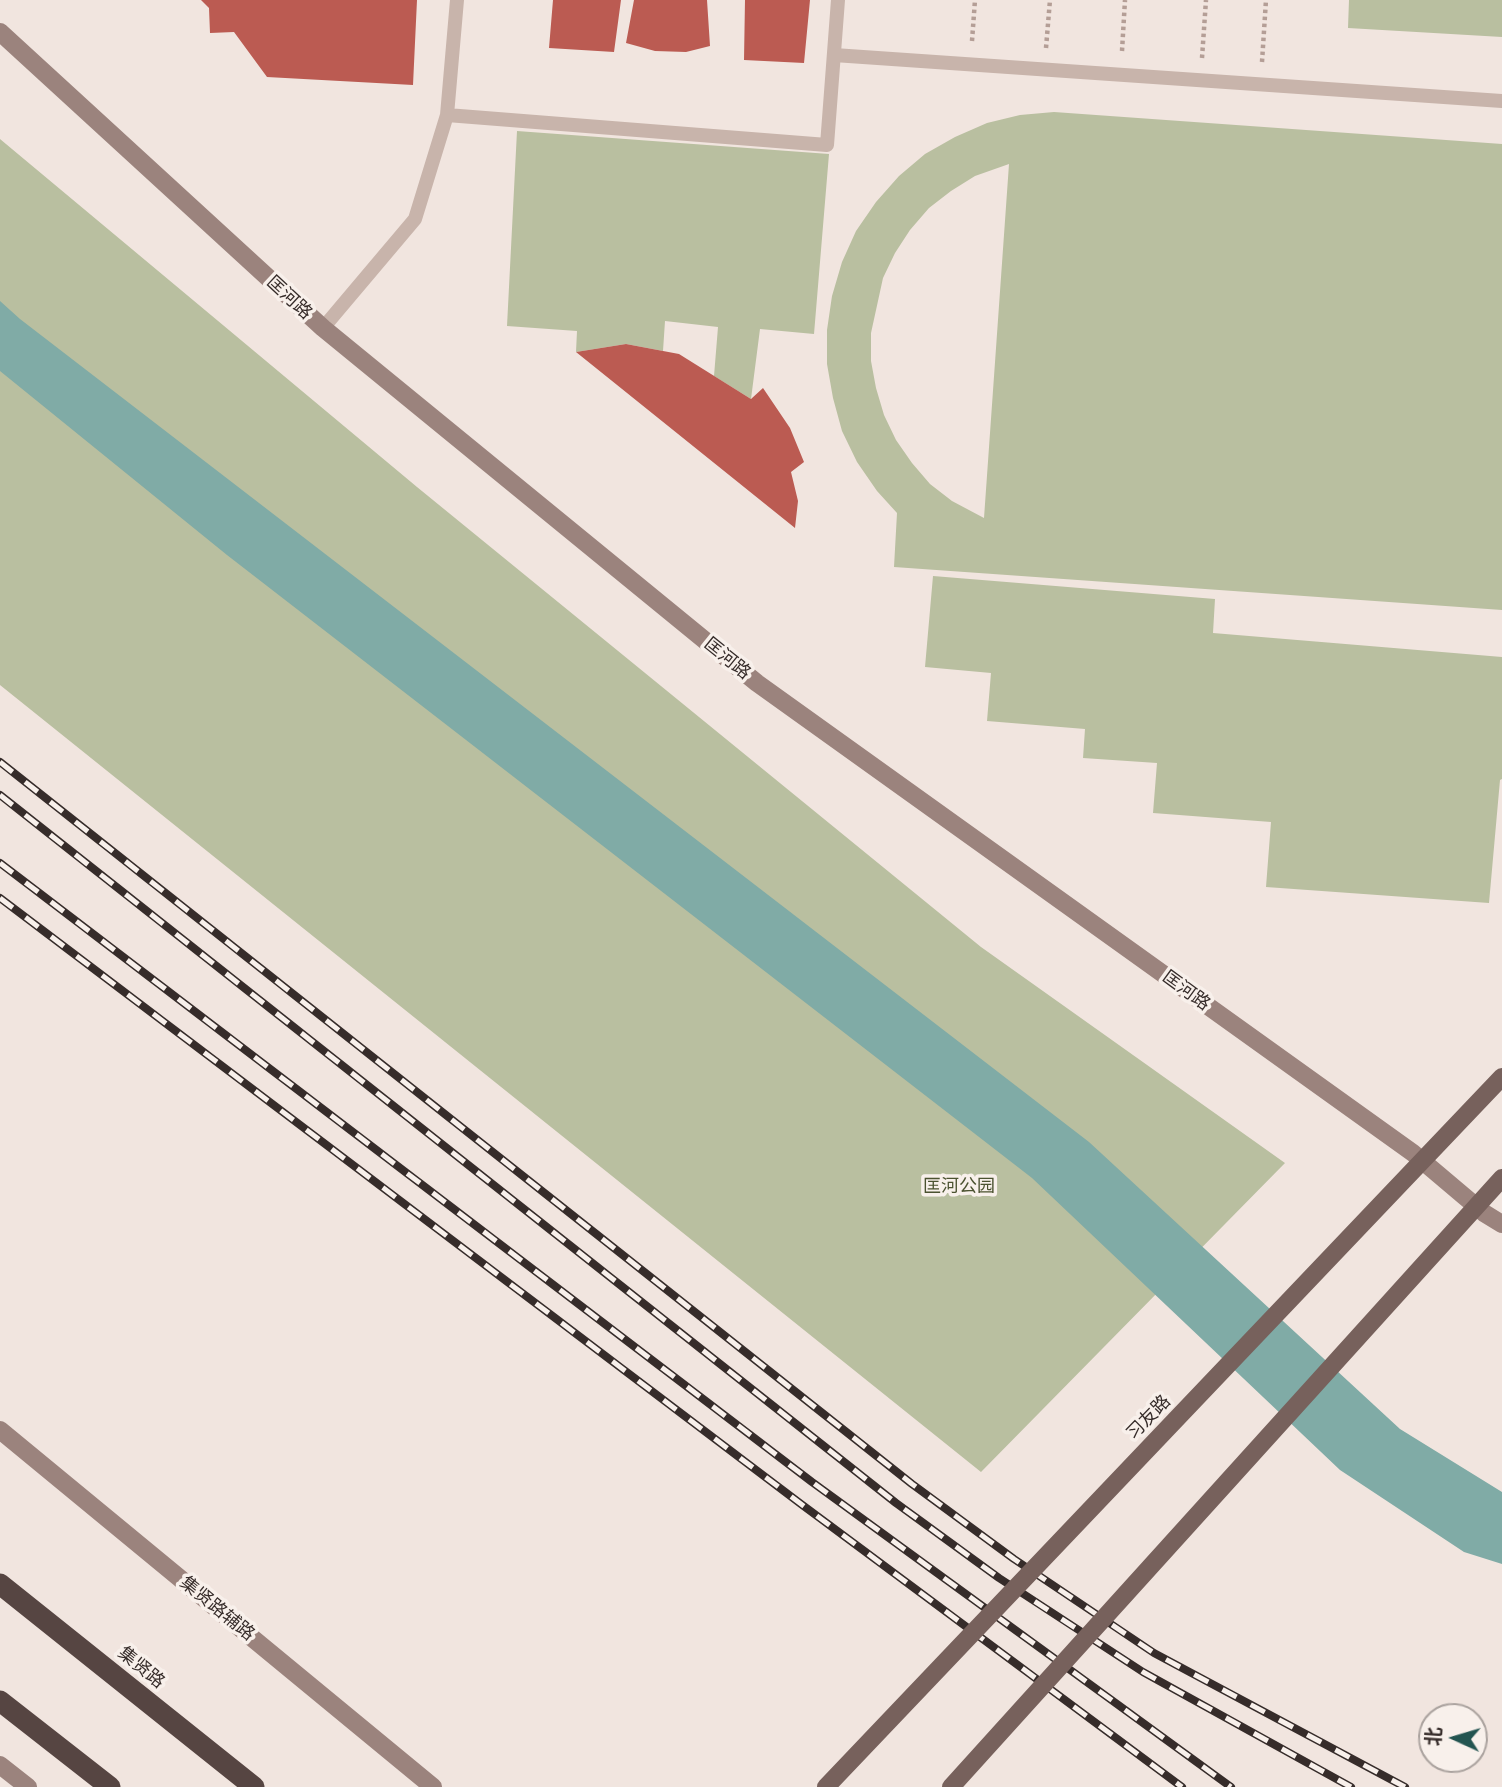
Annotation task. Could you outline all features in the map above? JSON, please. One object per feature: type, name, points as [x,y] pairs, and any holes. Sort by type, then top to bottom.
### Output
[{"type":"highway","name":"集贤路","points":[[0,1584],[254,1787]]},
{"type":"highway","points":[[0,1701],[110,1787]]},
{"type":"main road","name":"习友路","points":[[825,1787],[1502,1077]]},
{"type":"main road","points":[[951,1787],[1502,1178]]},
{"type":"street","name":"匡河路","points":[[0,32],[323,328],[757,683],[1413,1153],[1484,1213],[1502,1224]]},
{"type":"street","name":"集贤路辅路","points":[[0,1430],[433,1787]]},
{"type":"street","points":[[0,1765],[28,1787]]},
{"type":"lane","points":[[323,328],[415,219],[447,115],[457,0]]},
{"type":"lane","points":[[447,115],[827,145],[838,0]]},
{"type":"lane","points":[[834,55],[1502,100]]},
{"type":"path","points":[[970,64],[975,0]]},
{"type":"path","points":[[1044,69],[1050,0]]},
{"type":"path","points":[[1120,75],[1125,0]]},
{"type":"path","points":[[1201,80],[1206,0]]},
{"type":"path","points":[[1260,84],[1266,0]]},
{"type":"green space","points":[[1349,0],[1502,0],[1502,37],[1348,28]]},
{"type":"green space","points":[[1054,112],[1502,144],[1502,610],[894,567],[897,513],[877,491],[857,462],[842,431],[833,398],[827,364],[827,330],[832,296],[842,262],[856,231],[876,202],[899,176],[925,154],[955,137],[987,123],[1020,115]],"holes":[[[1009,164],[984,518],[952,501],[930,484],[896,440],[884,415],[876,388],[871,361],[871,333],[883,278],[910,230],[929,208],[951,191],[975,176]]]},
{"type":"green space","points":[[517,131],[829,154],[814,334],[760,329],[751,399],[714,376],[718,327],[665,321],[663,351],[626,344],[576,352],[577,331],[507,326]]},
{"type":"green space","name":"匡河公园","points":[[0,139],[417,487],[981,947],[1285,1163],[981,1472],[0,685]]},
{"type":"green space","points":[[933,576],[1215,599],[1213,633],[1502,657],[1502,779],[1489,903],[1266,887],[1271,822],[1153,813],[1157,763],[1083,758],[1085,729],[987,721],[991,673],[925,667]]},
{"type":"water","points":[[0,301],[1089,1142],[1400,1429],[1502,1492],[1502,1564],[1464,1552],[1340,1470],[1032,1178],[227,555],[0,371]]},
{"type":"building","points":[[201,0],[417,0],[413,85],[267,77],[234,32],[210,33],[209,8]]},
{"type":"building","points":[[553,0],[621,0],[614,52],[549,48]]},
{"type":"building","points":[[634,0],[707,0],[710,46],[686,52],[655,51],[626,43]]},
{"type":"building","points":[[745,0],[810,0],[804,63],[744,60]]},
{"type":"building","points":[[626,344],[679,354],[751,399],[763,388],[790,428],[804,462],[791,472],[798,501],[795,528],[576,352]]},
{"type":"railway","points":[[0,762],[912,1484],[1014,1559],[1154,1653],[1405,1787]]},
{"type":"railway","points":[[0,795],[896,1503],[999,1578],[1143,1672],[1351,1787]]},
{"type":"railway","points":[[0,863],[812,1482],[1231,1787]]},
{"type":"railway","points":[[0,898],[801,1504],[1182,1787]]}]
